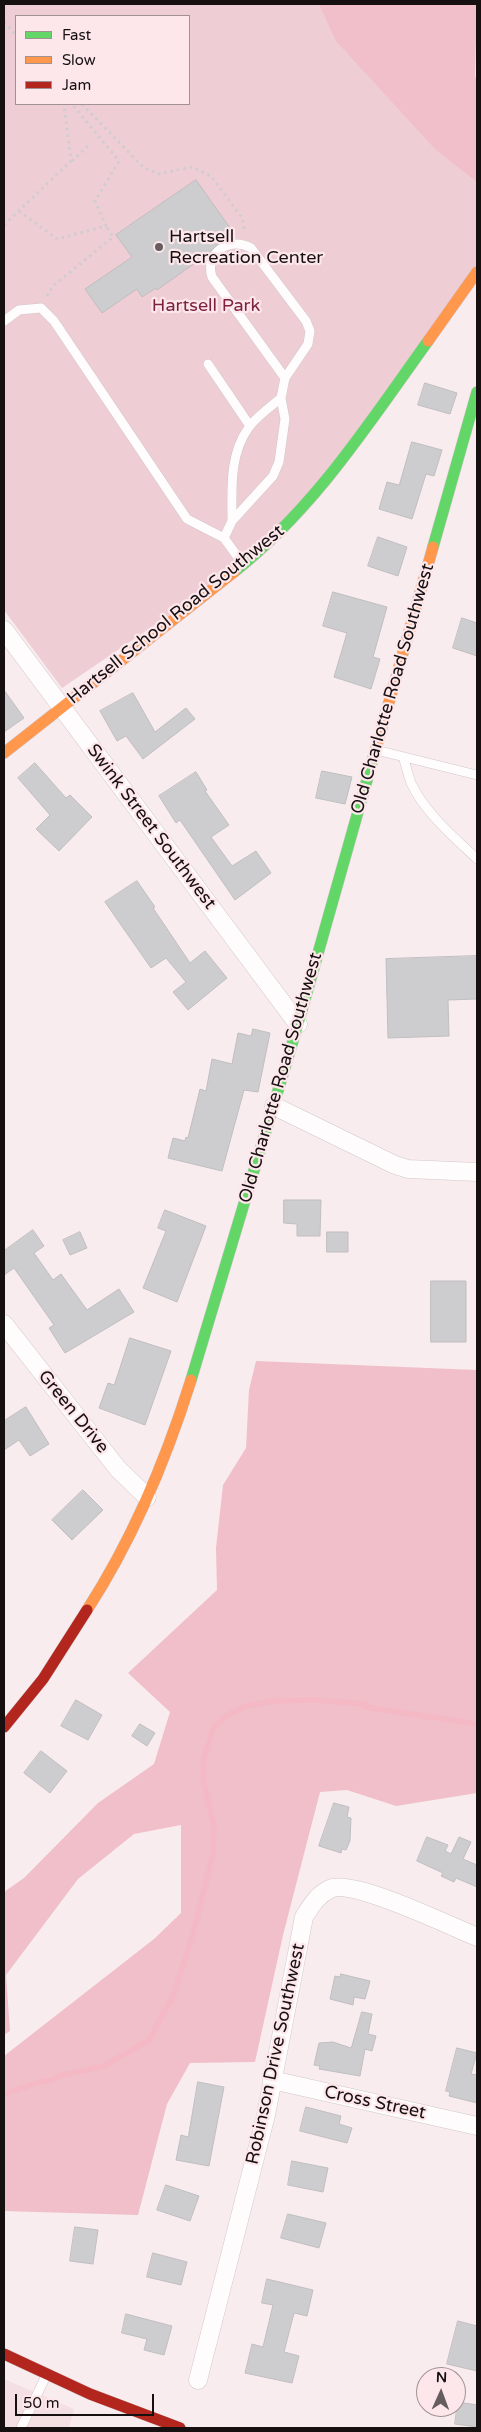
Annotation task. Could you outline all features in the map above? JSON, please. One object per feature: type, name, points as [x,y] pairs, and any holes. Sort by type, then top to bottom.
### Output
[{"type":"main road","name":"Hartsell School Road Southwest","points":[[4,753],[243,565],[282,531],[318,491],[356,442],[477,272]]},
{"type":"main road","name":"Old Charlotte Road Southwest","points":[[4,1727],[43,1679],[93,1601],[132,1533],[182,1408],[298,1024],[477,392]]},
{"type":"main road","points":[[4,2354],[119,2407],[180,2428]]},
{"type":"street","name":"Swink Street Southwest","points":[[4,630],[298,1024]]},
{"type":"street","points":[[274,1106],[395,1165],[408,1169],[477,1172]]},
{"type":"street","name":"Green Drive","points":[[4,1324],[118,1468],[147,1497]]},
{"type":"street","name":"Robinson Drive Southwest","points":[[198,2380],[266,2115],[304,1917],[315,1900],[331,1888],[351,1888],[381,1897],[477,1938]]},
{"type":"street","name":"Cross Street","points":[[272,2080],[477,2126]]},
{"type":"lane","points":[[224,538],[232,521],[273,476],[279,462],[285,419],[280,398],[285,378],[304,353],[310,332],[306,321],[251,248],[244,244],[234,243],[224,247],[214,254],[209,268],[212,277],[285,378]]},
{"type":"lane","points":[[4,321],[19,310],[41,308],[54,321],[187,519],[224,538],[243,565]]},
{"type":"lane","points":[[208,364],[250,426]]},
{"type":"lane","points":[[232,521],[232,472],[238,445],[250,426],[280,398]]},
{"type":"lane","points":[[376,750],[477,775]]},
{"type":"lane","points":[[403,757],[411,782],[421,798],[434,815],[477,859]]},
{"type":"lane","points":[[21,2428],[46,2375]]},
{"type":"path","points":[[4,22],[15,34]]},
{"type":"path","points":[[64,105],[71,161]]},
{"type":"path","points":[[41,308],[53,286],[113,237],[95,200],[119,162],[73,105]]},
{"type":"path","points":[[83,105],[143,167],[158,174],[192,167],[211,176],[243,219],[244,244]]},
{"type":"path","points":[[4,225],[88,146]]},
{"type":"path","points":[[19,211],[57,240],[106,226]]},
{"type":"shaded area","points":[[319,4],[477,4],[475,76],[477,81],[477,182],[436,150],[336,41]]},
{"type":"shaded area","points":[[256,1361],[477,1370],[477,1793],[396,1806],[347,1790],[320,1792],[283,1935],[255,2062],[190,2063],[167,2104],[138,2215],[4,2211],[4,2056],[154,1939],[181,1913],[181,1825],[134,1834],[78,1879],[6,1975],[10,2031],[4,2035],[4,1892],[24,1878],[98,1803],[154,1764],[170,1712],[128,1673],[217,1590],[216,1548],[223,1485],[246,1448],[249,1390]]},
{"type":"shaded area","points":[[4,2379],[74,2409],[69,2428],[4,2428]]},
{"type":"green space","name":"Hartsell Park","points":[[4,4],[433,4],[477,130],[477,272],[356,442],[243,565],[62,688],[4,610]]},
{"type":"building","name":"Hartsell Recreation Center","points":[[196,180],[235,235],[218,244],[209,253],[157,290],[156,288],[142,297],[137,289],[102,313],[85,289],[132,257],[116,235]]},
{"type":"building","points":[[425,383],[457,393],[450,414],[418,405]]},
{"type":"building","points":[[412,442],[442,450],[434,476],[426,474],[412,519],[379,509],[387,482],[399,485]]},
{"type":"building","points":[[378,537],[407,547],[398,576],[368,566]]},
{"type":"building","points":[[333,592],[387,607],[373,657],[380,659],[371,689],[334,677],[347,633],[323,626]]},
{"type":"building","points":[[462,618],[477,623],[477,656],[453,648]]},
{"type":"building","points":[[4,690],[24,718],[4,732]]},
{"type":"building","points":[[133,693],[155,732],[186,708],[195,719],[143,759],[126,736],[117,741],[100,711]]},
{"type":"building","points":[[35,763],[66,798],[70,795],[92,817],[59,851],[36,829],[50,815],[18,778]]},
{"type":"building","points":[[322,771],[352,777],[345,804],[316,798]]},
{"type":"building","points":[[196,772],[207,790],[205,791],[229,825],[211,837],[232,866],[256,851],[271,873],[235,900],[180,820],[176,823],[159,796]]},
{"type":"building","points":[[137,881],[190,963],[205,951],[227,978],[188,1010],[173,992],[186,982],[166,958],[151,968],[105,902]]},
{"type":"building","points":[[477,956],[477,999],[448,1000],[449,1036],[388,1038],[386,959]]},
{"type":"building","points":[[253,1029],[270,1033],[258,1092],[244,1090],[222,1171],[168,1158],[173,1138],[185,1141],[186,1137],[188,1138],[200,1089],[206,1091],[212,1059],[232,1064],[238,1033],[251,1036]]},
{"type":"building","points":[[284,1200],[321,1200],[320,1236],[297,1236],[297,1224],[284,1223]]},
{"type":"building","points":[[165,1210],[206,1226],[177,1302],[143,1288],[166,1231],[158,1228]]},
{"type":"building","points":[[33,1230],[44,1246],[34,1253],[53,1280],[61,1274],[87,1310],[119,1289],[134,1312],[65,1353],[49,1328],[54,1325],[14,1268],[4,1275],[4,1251]]},
{"type":"building","points":[[80,1232],[87,1248],[70,1255],[63,1240]]},
{"type":"building","points":[[327,1232],[348,1232],[348,1252],[327,1252]]},
{"type":"building","points":[[431,1281],[466,1281],[466,1342],[431,1342]]},
{"type":"building","points":[[130,1338],[171,1351],[145,1425],[99,1408],[108,1383],[114,1385]]},
{"type":"building","points":[[26,1407],[49,1444],[30,1456],[19,1440],[4,1450],[4,1421]]},
{"type":"building","points":[[83,1490],[103,1510],[72,1540],[52,1520]]},
{"type":"building","points":[[76,1700],[102,1715],[88,1740],[61,1726]]},
{"type":"building","points":[[140,1724],[155,1733],[147,1746],[132,1736]]},
{"type":"building","points":[[41,1751],[67,1771],[50,1793],[24,1773]]},
{"type":"building","points":[[334,1803],[349,1807],[347,1817],[351,1818],[350,1841],[346,1850],[342,1849],[341,1853],[319,1846]]},
{"type":"building","points":[[427,1837],[448,1845],[445,1851],[451,1854],[459,1837],[471,1842],[463,1859],[477,1865],[477,1887],[456,1878],[454,1882],[441,1876],[443,1873],[417,1861]]},
{"type":"building","points":[[341,1974],[370,1981],[365,1999],[354,1997],[353,2005],[330,1999],[335,1976],[340,1977]]},
{"type":"building","points":[[362,2012],[372,2014],[368,2034],[376,2036],[372,2051],[365,2049],[360,2076],[319,2069],[320,2066],[314,2065],[319,2043],[333,2042],[351,2048]]},
{"type":"building","points":[[457,2048],[477,2053],[471,2074],[477,2075],[477,2103],[449,2096],[450,2092],[446,2091]]},
{"type":"building","points":[[198,2082],[224,2087],[209,2166],[176,2160],[181,2135],[188,2137]]},
{"type":"building","points":[[306,2107],[341,2116],[339,2124],[352,2128],[347,2143],[300,2131]]},
{"type":"building","points":[[292,2161],[328,2168],[323,2192],[288,2185]]},
{"type":"building","points":[[166,2185],[199,2196],[190,2221],[157,2210]]},
{"type":"building","points":[[288,2214],[326,2223],[319,2248],[281,2238]]},
{"type":"building","points":[[75,2227],[98,2230],[93,2264],[70,2261]]},
{"type":"building","points":[[153,2253],[187,2262],[181,2285],[147,2277]]},
{"type":"building","points":[[267,2279],[313,2290],[307,2316],[294,2313],[284,2352],[299,2356],[292,2383],[245,2373],[252,2344],[263,2347],[273,2305],[262,2303]]},
{"type":"building","points":[[126,2314],[172,2326],[164,2355],[144,2350],[147,2339],[122,2333]]},
{"type":"building","points":[[458,2321],[477,2326],[477,2371],[447,2364]]},
{"type":"building","points":[[466,2403],[477,2405],[477,2427],[455,2424],[456,2417],[466,2417]]},
{"type":"waterway","points":[[4,2094],[43,2081],[50,2081],[63,2075],[104,2066],[149,2040],[174,1994],[193,1934],[213,1854],[214,1827],[203,1779],[204,1757],[213,1729],[226,1716],[246,1706],[274,1701],[314,1700],[366,1704],[365,1707],[477,1724]]},
{"type":"traffic: fast","points":[[234,572],[263,547],[315,492],[362,433],[428,341]]},
{"type":"traffic: fast","points":[[433,547],[477,392]]},
{"type":"traffic: fast","points":[[191,1380],[298,1024],[376,748]]},
{"type":"traffic: slow","points":[[428,341],[477,272]]},
{"type":"traffic: slow","points":[[376,748],[433,547]]},
{"type":"traffic: slow","points":[[4,753],[234,572]]},
{"type":"traffic: slow","points":[[87,1610],[134,1527],[171,1440],[191,1380]]},
{"type":"traffic: jam","points":[[4,1727],[43,1679],[87,1610]]},
{"type":"traffic: jam","points":[[4,2354],[90,2394],[180,2428]]},
{"type":"place","name":"Hartsell Recreation Center","points":[[159,247]]}]
